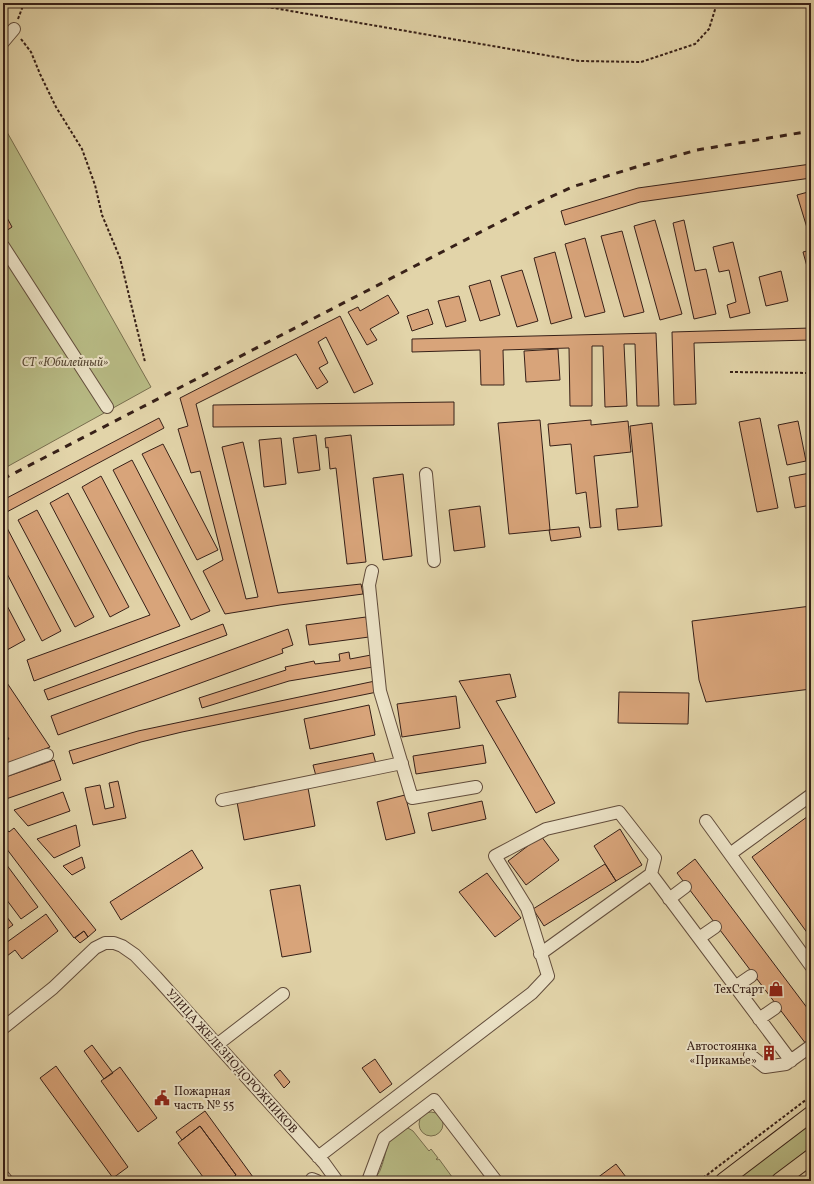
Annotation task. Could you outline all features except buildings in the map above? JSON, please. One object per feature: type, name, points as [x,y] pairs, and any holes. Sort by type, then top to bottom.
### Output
[{"type":"main road","points":[[723,1181],[811,1114]]},
{"type":"main road","points":[[779,1181],[811,1157]]},
{"type":"street","points":[[3,42],[14,29]]},
{"type":"street","points":[[3,246],[106,407]]},
{"type":"street","points":[[426,474],[434,561]]},
{"type":"street","points":[[372,571],[369,585],[380,691],[412,798],[476,787]]},
{"type":"street","points":[[3,771],[47,755]]},
{"type":"street","points":[[222,800],[402,763]]},
{"type":"street","points":[[730,854],[811,795]]},
{"type":"street","points":[[318,1157],[532,993],[548,976],[540,954],[527,908],[495,856],[546,829],[619,812],[655,858],[651,874],[540,954]]},
{"type":"street","points":[[706,820],[811,966]]},
{"type":"street","points":[[651,874],[791,1061]]},
{"type":"street","points":[[669,899],[685,887]]},
{"type":"street","points":[[699,938],[715,927]]},
{"type":"street","name":"УЛИЦА ЖЕЛЕЗНОДОРОЖНИКОВ","points":[[3,1028],[53,988],[95,948],[105,943],[114,943],[122,946],[135,955],[218,1044],[318,1157],[337,1181]]},
{"type":"street","points":[[735,987],[751,976]]},
{"type":"street","points":[[218,1044],[283,994]]},
{"type":"street","points":[[760,1019],[775,1008]]},
{"type":"street","points":[[750,1055],[765,1067],[786,1064],[811,1046]]},
{"type":"street","points":[[368,1181],[384,1138],[434,1100],[496,1181]]},
{"type":"street","points":[[3,1176],[6,1181]]},
{"type":"path","points":[[24,3],[14,29],[31,52],[56,107],[82,149],[95,185],[102,215],[120,258],[145,362]]},
{"type":"path","points":[[226,3],[262,6],[579,61],[641,62],[695,44],[709,29],[717,3]]},
{"type":"path","points":[[730,372],[811,373]]},
{"type":"path","points":[[699,1181],[811,1096]]},
{"type":"green space","name":"СТ «Юбилейный»","points":[[3,125],[151,387],[3,469]]},
{"type":"green space","points":[[431,1112],[436,1113],[442,1119],[442,1129],[436,1135],[431,1136],[426,1135],[420,1129],[419,1124],[420,1119],[426,1113]]},
{"type":"green space","points":[[811,1121],[811,1147],[767,1181],[732,1181]]},
{"type":"green space","points":[[408,1128],[413,1131],[429,1151],[431,1149],[438,1158],[436,1159],[439,1159],[455,1181],[372,1181],[379,1173],[391,1139],[395,1134]]},
{"type":"railway","points":[[3,479],[529,207],[572,187],[697,150],[811,131]]},
{"type":"place","name":"ТехСтарт","points":[[776,989]]},
{"type":"place","name":"Автостоянка «Прикамье»","points":[[769,1053]]},
{"type":"place","name":"Пожарная часть № 55","points":[[162,1098]]}]
